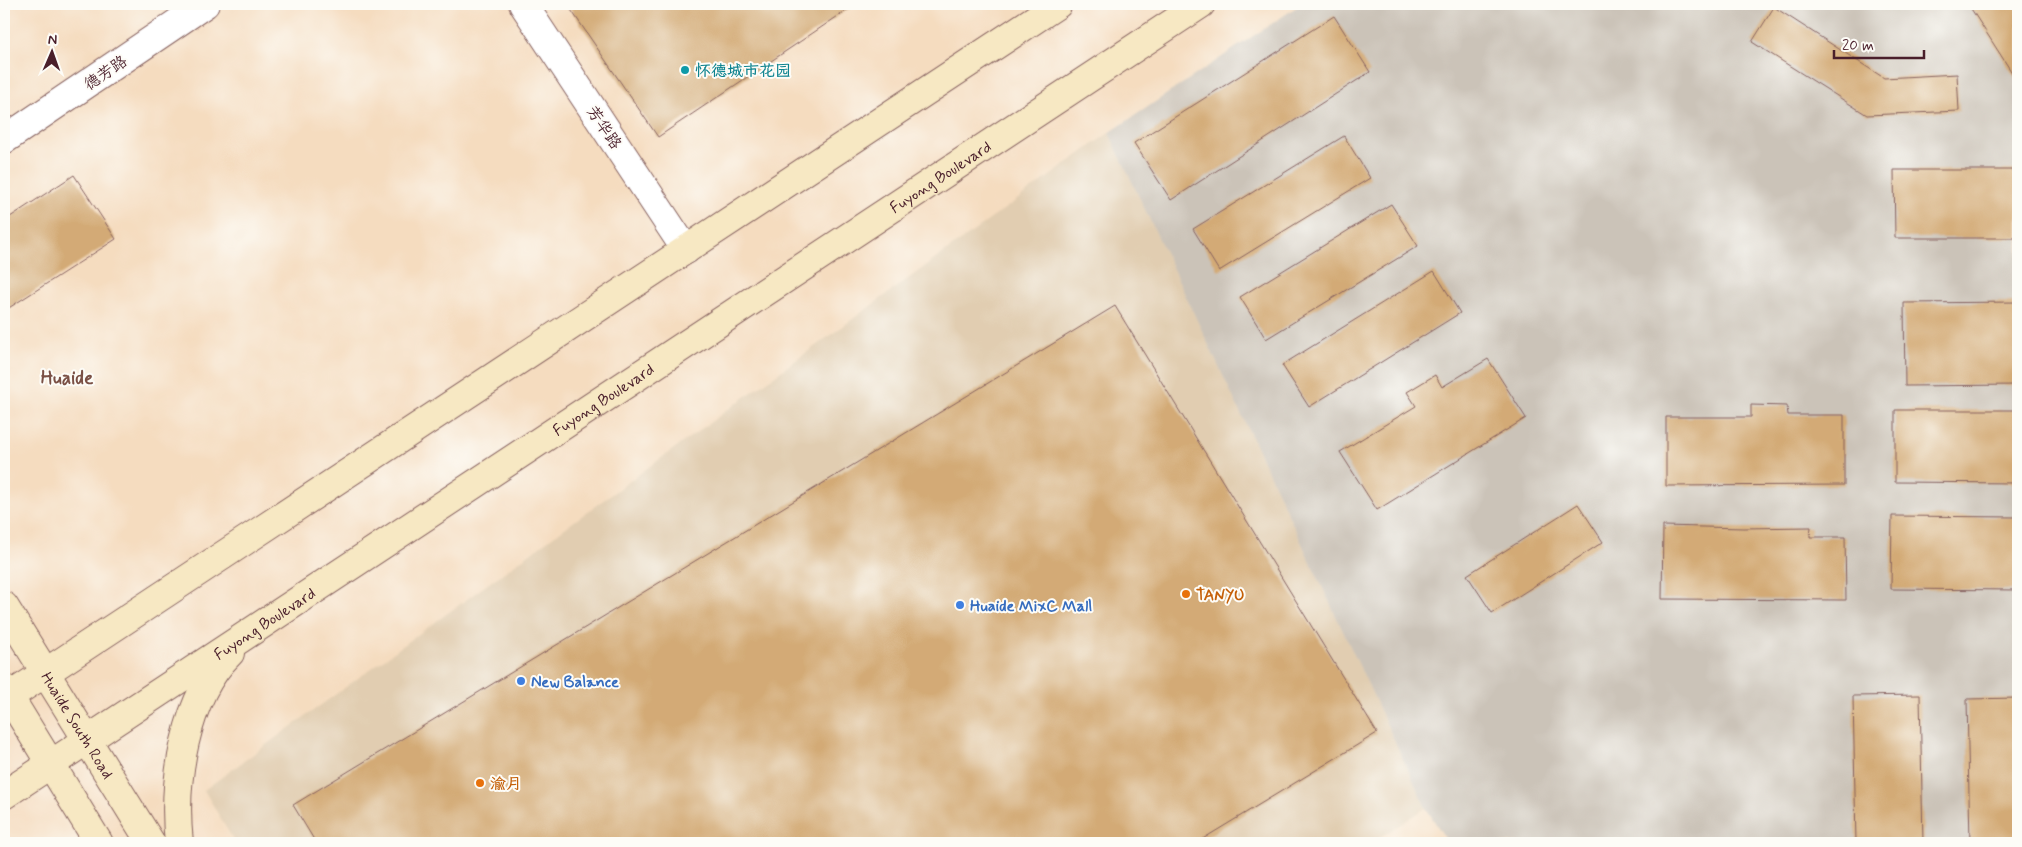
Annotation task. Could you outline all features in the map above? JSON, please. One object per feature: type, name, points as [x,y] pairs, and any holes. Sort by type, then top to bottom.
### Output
[{"type":"main road","points":[[99,843],[5,695],[46,674],[1058,4]]},
{"type":"main road","name":"Fuyong Boulevard","points":[[4,795],[1201,4]]},
{"type":"main road","name":"Huaide South Road","points":[[4,606],[151,843]]},
{"type":"main road","points":[[179,843],[177,825],[180,767],[191,723],[206,687],[224,659],[252,631]]},
{"type":"street","name":"德芳路","points":[[4,140],[205,4]]},
{"type":"street","name":"芳华路","points":[[523,4],[686,250]]},
{"type":"shaded area","points":[[1301,4],[2018,4],[2018,843],[1448,843],[1426,808],[1109,133]]},
{"type":"shaded area","name":"Huaide MixC Mall","points":[[1109,133],[1426,808],[1371,843],[235,843],[204,790]]},
{"type":"building","name":"怀德城市花园","points":[[567,4],[856,4],[658,137]]},
{"type":"building","points":[[1968,4],[2018,4],[2018,82]]},
{"type":"building","points":[[1774,7],[1884,78],[1957,74],[1959,111],[1867,115],[1752,42]]},
{"type":"building","points":[[1334,16],[1370,72],[1171,200],[1134,143]]},
{"type":"building","points":[[1344,136],[1370,178],[1219,271],[1193,229]]},
{"type":"building","points":[[1894,170],[2018,170],[2018,238],[1895,238]]},
{"type":"building","points":[[74,175],[116,239],[4,311],[4,221]]},
{"type":"building","points":[[1391,204],[1418,246],[1266,339],[1240,297]]},
{"type":"building","points":[[1434,271],[1460,313],[1309,407],[1282,365]]},
{"type":"building","points":[[2018,302],[2018,385],[1905,386],[1904,303]]},
{"type":"building","name":"Huaide MixC Mall","points":[[1115,306],[1377,733],[1196,843],[316,843],[293,805]]},
{"type":"building","points":[[1488,359],[1526,418],[1377,510],[1340,452],[1416,406],[1407,392],[1435,375],[1442,387]]},
{"type":"building","points":[[1751,405],[1787,406],[1788,415],[1844,415],[1844,485],[1666,486],[1666,417],[1751,417]]},
{"type":"building","points":[[1895,410],[2018,410],[2018,483],[1895,482]]},
{"type":"building","points":[[1578,504],[1603,542],[1492,613],[1467,575]]},
{"type":"building","points":[[1892,516],[2018,517],[2018,590],[1891,589]]},
{"type":"building","points":[[1663,526],[1811,527],[1810,537],[1845,537],[1846,600],[1662,599]]},
{"type":"building","points":[[1920,695],[1923,843],[1856,843],[1853,696]]},
{"type":"building","points":[[2018,698],[2018,843],[1970,843],[1967,699]]},
{"type":"place","name":"怀德城市花园","points":[[685,70]]},
{"type":"place","name":"TANYU","points":[[1186,594]]},
{"type":"place","name":"Huaide MixC Mall","points":[[960,605]]},
{"type":"place","name":"New Balance","points":[[521,681]]},
{"type":"place","name":"渝月","points":[[480,783]]},
{"type":"district","name":"Huaide","points":[[67,377]]}]
